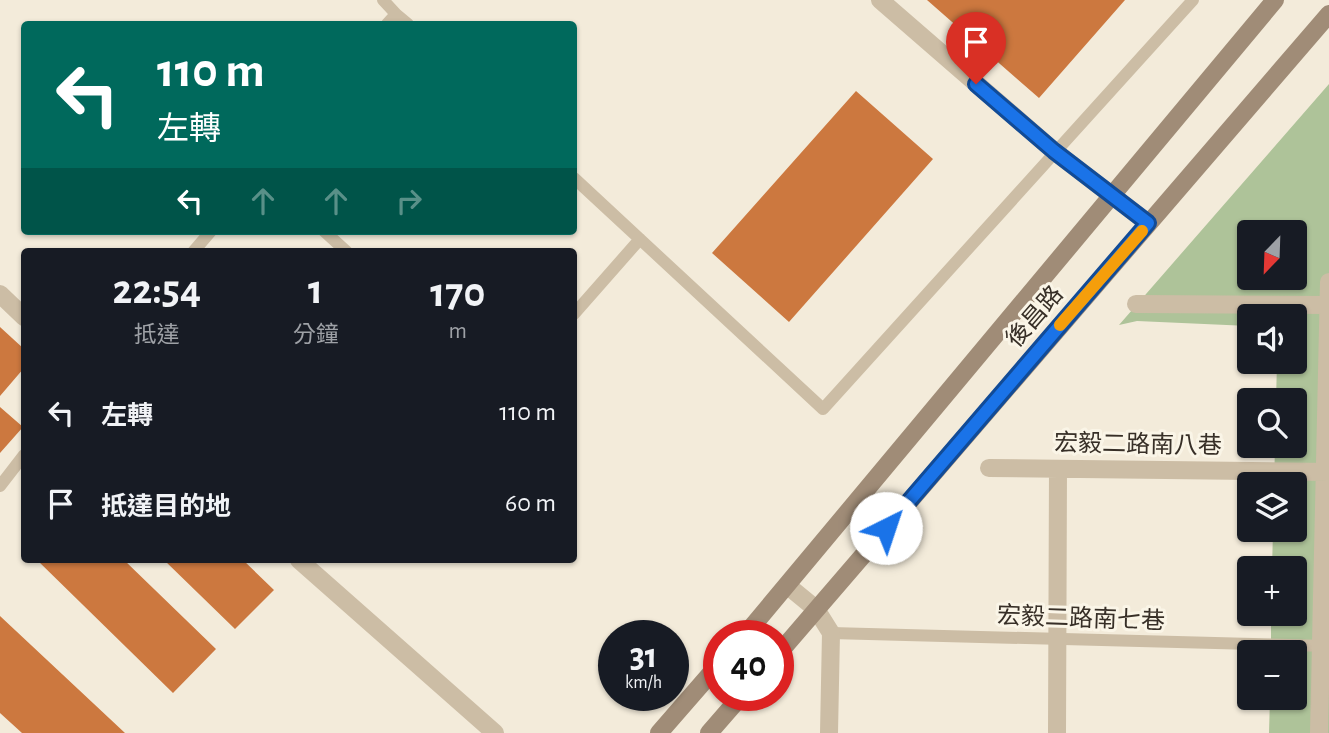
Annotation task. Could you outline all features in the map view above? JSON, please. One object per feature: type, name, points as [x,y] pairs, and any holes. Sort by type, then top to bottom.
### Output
[{"type":"street","points":[[880,0],[1054,151],[1148,223]]},
{"type":"street","name":"後昌路","points":[[758,620],[1275,0]]},
{"type":"street","name":"後昌路","points":[[794,635],[1329,14]]},
{"type":"street","points":[[1319,733],[1325,646],[1329,282]]},
{"type":"street","points":[[0,294],[21,314]]},
{"type":"street","points":[[1136,304],[1329,305]]},
{"type":"street","name":"宏毅二路南八巷","points":[[989,468],[1327,472]]},
{"type":"street","points":[[1057,733],[1058,469]]},
{"type":"street","points":[[302,563],[495,733]]},
{"type":"street","points":[[788,586],[816,609],[831,633],[830,733]]},
{"type":"street","points":[[659,733],[703,682]]},
{"type":"street","points":[[709,733],[728,711]]},
{"type":"lane","points":[[383,0],[405,21]]},
{"type":"lane","points":[[577,181],[823,409],[1193,0]]},
{"type":"lane","points":[[389,21],[396,13]]},
{"type":"lane","points":[[328,235],[343,248]]},
{"type":"lane","points":[[577,311],[640,239]]},
{"type":"lane","points":[[0,486],[21,459]]},
{"type":"lane","name":"宏毅二路南七巷","points":[[831,633],[1325,646]]},
{"type":"green space","points":[[1329,84],[1329,733],[1269,733],[1270,710],[1307,710],[1307,640],[1271,640],[1271,626],[1307,626],[1307,556],[1272,556],[1273,542],[1307,542],[1307,472],[1274,472],[1275,458],[1307,458],[1307,388],[1276,388],[1277,374],[1307,374],[1307,304],[1237,304],[1237,325],[1137,321],[1119,325]]},
{"type":"building","points":[[927,0],[1125,0],[1039,98]]},
{"type":"building","points":[[856,91],[933,159],[789,322],[712,253]]},
{"type":"building","points":[[0,327],[21,346],[21,372],[0,396]]},
{"type":"building","points":[[0,407],[21,425],[21,429],[0,453]]},
{"type":"building","points":[[40,563],[127,563],[216,649],[173,693]]},
{"type":"building","points":[[167,563],[246,563],[274,590],[235,629]]},
{"type":"building","points":[[0,616],[125,733],[22,733],[0,713]]},
{"type":"slow traffic","points":[[1060,325],[1142,231]]},
{"type":"route","points":[[886,528],[1148,223],[1054,151],[976,84]]}]
